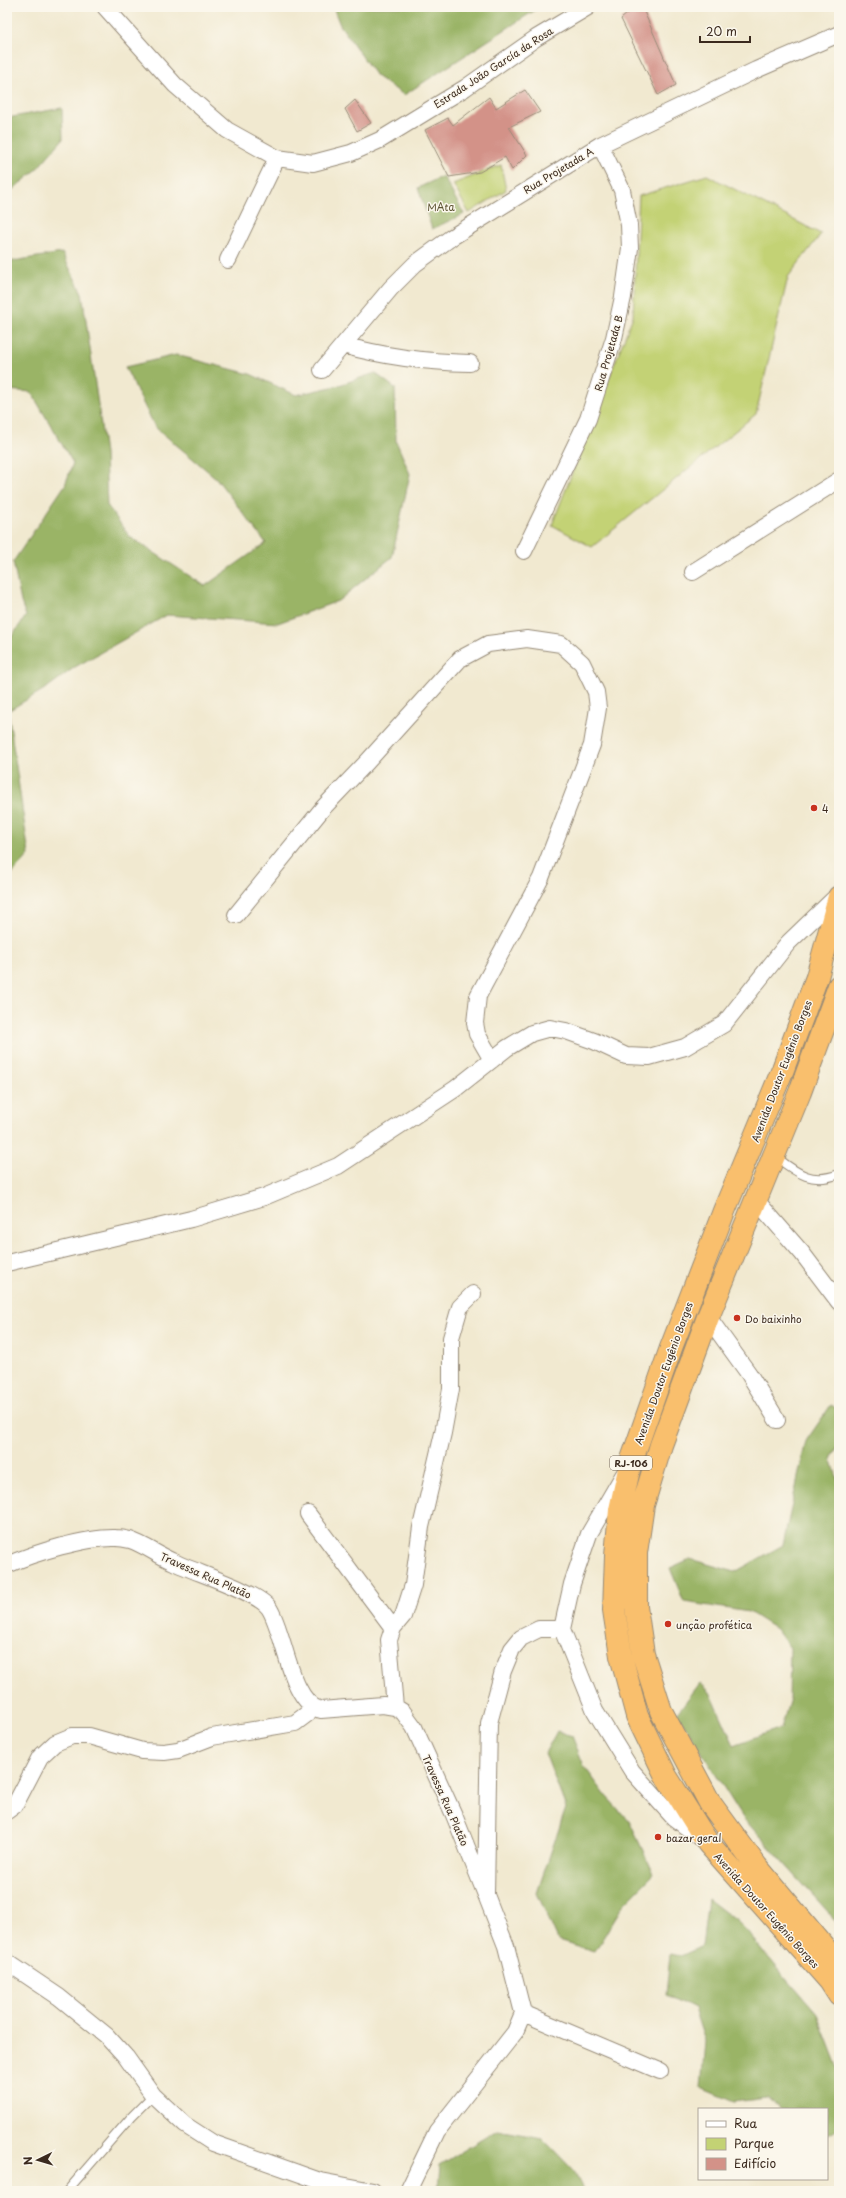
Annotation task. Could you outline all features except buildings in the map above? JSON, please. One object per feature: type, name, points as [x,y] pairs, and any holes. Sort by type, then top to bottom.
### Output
[{"type":"highway","name":"Avenida Doutor Eugênio Borges","points":[[839,897],[817,978],[788,1055],[670,1348],[630,1465],[620,1510],[616,1556],[614,1610],[621,1656],[637,1716],[666,1776],[708,1843],[830,1981],[839,1995]]},
{"type":"highway","name":"Avenida Doutor Eugênio Borges","points":[[839,986],[708,1317],[661,1445],[643,1505],[636,1553],[636,1606],[643,1654],[661,1711],[710,1803],[757,1867],[839,1965]]},
{"type":"street","name":"Estrada João García da Rosa","points":[[105,7],[175,85],[227,130],[277,158],[312,163],[351,153],[380,140],[465,88],[536,38],[588,7]]},
{"type":"street","name":"Rua Projetada A","points":[[322,370],[391,288],[415,264],[518,194],[600,145],[756,70],[839,34]]},
{"type":"street","name":"Rua Projetada B","points":[[524,551],[588,419],[614,338],[623,297],[630,248],[629,225],[622,190],[600,145]]},
{"type":"street","points":[[228,260],[277,158]]},
{"type":"street","points":[[343,345],[377,354],[407,359],[470,363]]},
{"type":"street","points":[[693,572],[839,480]]},
{"type":"street","points":[[236,915],[323,808],[382,746],[460,659],[488,644],[527,639],[561,644],[582,662],[596,692],[598,708],[592,745],[541,878],[505,942],[478,996],[476,1023],[477,1034],[492,1060]]},
{"type":"street","points":[[7,1264],[191,1219],[264,1197],[338,1166],[456,1089],[492,1060],[532,1033],[550,1028],[566,1031],[594,1041],[626,1056],[649,1057],[685,1047],[724,1024],[788,943],[839,894]]},
{"type":"street","points":[[755,1199],[802,1253],[839,1302]]},
{"type":"street","points":[[7,1810],[15,1805],[40,1757],[55,1743],[72,1736],[89,1736],[142,1751],[164,1752],[178,1750],[212,1737],[295,1723],[315,1708],[321,1710],[384,1705],[395,1707],[389,1640],[393,1628],[402,1616],[413,1585],[421,1527],[444,1433],[451,1389],[451,1338],[460,1307],[473,1294]]},
{"type":"street","points":[[708,1317],[749,1374],[777,1420]]},
{"type":"street","points":[[630,1465],[589,1534],[572,1584],[562,1629],[595,1711],[632,1771],[673,1817],[708,1843]]},
{"type":"street","points":[[308,1514],[393,1628]]},
{"type":"street","name":"Travessa Rua Platão","points":[[7,1565],[21,1558],[80,1543],[121,1538],[132,1541],[174,1562],[243,1592],[268,1606],[296,1684],[305,1698],[315,1708]]},
{"type":"street","points":[[486,1895],[489,1723],[503,1671],[512,1649],[522,1638],[539,1629],[562,1629]]},
{"type":"street","name":"Travessa Rua Platão","points":[[395,1707],[403,1712],[414,1727],[454,1815],[506,1946],[522,2013]]},
{"type":"street","points":[[7,1962],[59,1997],[107,2036],[126,2057],[153,2095],[185,2125],[213,2144],[320,2181],[373,2191]]},
{"type":"street","points":[[408,2191],[437,2131],[515,2032],[522,2013],[660,2071]]},
{"type":"lane","points":[[773,1155],[799,1175],[818,1179],[839,1174]]},
{"type":"lane","points":[[67,2191],[132,2116],[153,2095]]},
{"type":"green space","points":[[333,7],[540,7],[404,95],[376,76],[340,25]]},
{"type":"green space","points":[[62,108],[63,139],[34,172],[7,194],[7,118]]},
{"type":"green space","points":[[501,165],[506,190],[469,213],[453,184]]},
{"type":"green space","points":[[707,175],[821,234],[788,277],[756,414],[592,547],[552,525],[633,316],[639,196]]},
{"type":"green space","name":"MAta","points":[[443,176],[464,214],[432,229],[418,188]]},
{"type":"green space","points":[[62,253],[82,293],[105,453],[107,505],[130,537],[205,586],[266,543],[216,478],[155,427],[125,367],[176,355],[250,374],[296,395],[336,386],[375,373],[395,388],[396,441],[410,474],[392,557],[338,601],[278,623],[167,615],[75,667],[48,687],[8,711],[29,855],[7,879],[7,643],[26,616],[21,602],[13,562],[65,485],[73,463],[31,392],[7,390],[7,262]]},
{"type":"green space","points":[[831,1405],[839,1410],[839,1444],[831,1459],[839,1483],[839,1929],[830,1914],[743,1818],[677,1713],[700,1683],[710,1692],[734,1745],[781,1728],[789,1702],[790,1648],[776,1629],[749,1612],[684,1602],[670,1568],[690,1559],[735,1572],[783,1545],[806,1441]]},
{"type":"green space","points":[[557,1731],[572,1736],[584,1766],[606,1796],[629,1821],[654,1874],[623,1905],[595,1951],[558,1940],[537,1893],[566,1808],[545,1753]]},
{"type":"green space","points":[[708,1899],[738,1922],[817,2014],[839,2071],[839,2128],[828,2134],[828,2108],[781,2108],[767,2098],[734,2102],[701,2088],[705,2041],[694,2009],[666,1995],[670,1954],[681,1956],[702,1946]]},
{"type":"green space","points":[[497,2130],[542,2138],[573,2170],[584,2191],[438,2191],[440,2165]]},
{"type":"place","name":"4","points":[[814,808]]},
{"type":"place","name":"Do baixinho","points":[[737,1318]]},
{"type":"place","name":"unção profética","points":[[668,1624]]},
{"type":"place","name":"bazar geral","points":[[658,1837]]}]
